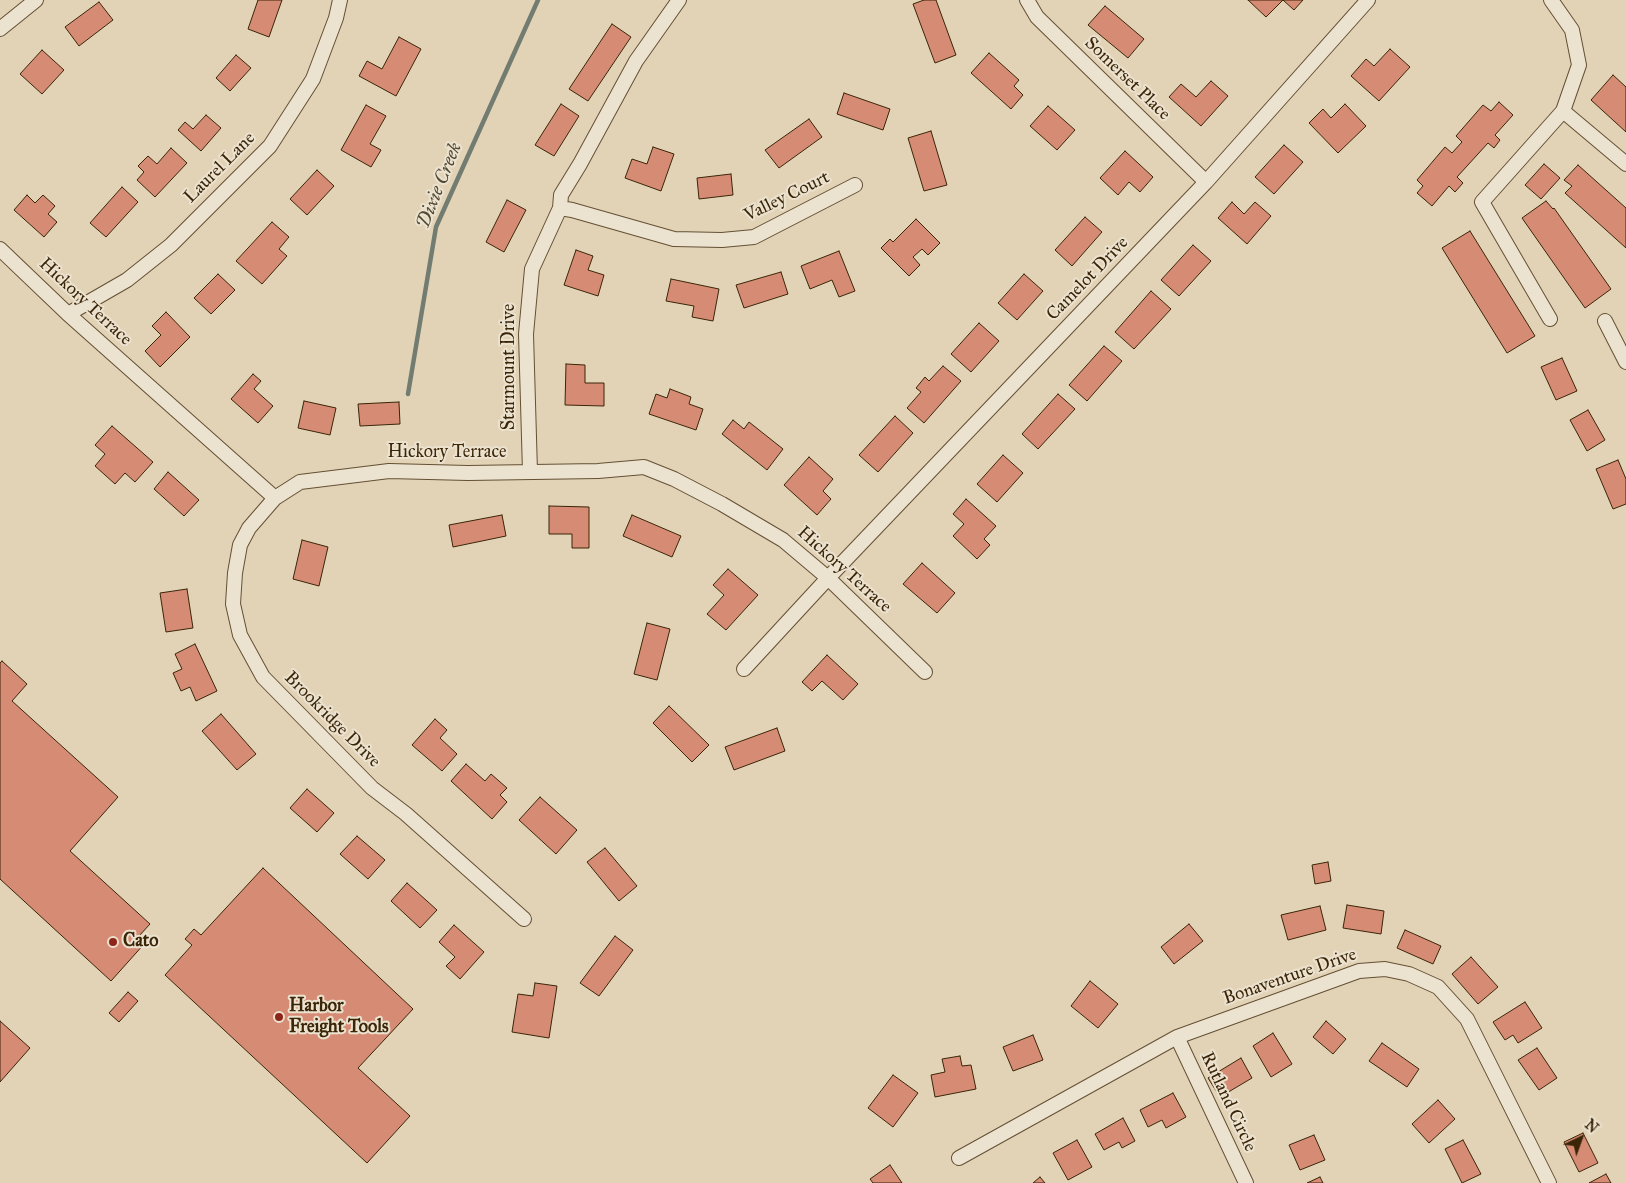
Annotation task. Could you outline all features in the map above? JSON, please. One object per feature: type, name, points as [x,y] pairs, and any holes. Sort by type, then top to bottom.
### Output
[{"type":"street","points":[[0,29],[36,0]]},
{"type":"street","name":"Laurel Lane","points":[[68,314],[127,280],[171,245],[270,146],[313,79],[336,18],[340,0]]},
{"type":"street","name":"Starmount Drive","points":[[530,472],[526,334],[532,269],[560,208],[561,195],[636,61],[678,0]]},
{"type":"street","name":"Somerset Place","points":[[1027,0],[1037,17],[1206,182]]},
{"type":"street","name":"Camelot Drive","points":[[744,669],[828,578],[1206,182],[1368,0]]},
{"type":"street","points":[[1550,319],[1482,202],[1563,111],[1579,65],[1572,30],[1551,0]]},
{"type":"street","points":[[1563,111],[1626,164]]},
{"type":"street","name":"Valley Court","points":[[560,208],[674,239],[722,240],[754,237],[855,185]]},
{"type":"street","name":"Hickory Terrace","points":[[0,249],[68,314],[275,498],[300,482],[389,471],[468,473],[644,467],[674,479],[722,504],[783,540],[828,578],[925,672]]},
{"type":"street","points":[[1605,321],[1626,362]]},
{"type":"street","name":"Brookridge Drive","points":[[275,498],[250,528],[240,545],[235,573],[234,604],[240,635],[262,677],[372,788],[406,814],[524,919]]},
{"type":"street","name":"Bonaventure Drive","points":[[959,1158],[1177,1037],[1359,971],[1385,968],[1409,974],[1438,987],[1467,1019],[1549,1183]]},
{"type":"street","name":"Rutland Circle","points":[[1177,1037],[1246,1183]]},
{"type":"building","points":[[258,0],[282,0],[269,37],[248,29]]},
{"type":"building","points":[[924,0],[936,0],[956,55],[935,63],[913,4]]},
{"type":"building","points":[[1248,0],[1283,0],[1266,17]]},
{"type":"building","points":[[1283,0],[1303,0],[1294,10]]},
{"type":"building","points":[[99,2],[113,20],[79,46],[65,27]]},
{"type":"building","points":[[1105,6],[1144,39],[1128,58],[1088,25]]},
{"type":"building","points":[[612,24],[631,37],[588,101],[569,89]]},
{"type":"building","points":[[399,37],[421,49],[396,96],[359,76],[367,61],[382,69]]},
{"type":"building","points":[[1390,49],[1410,67],[1379,101],[1351,76],[1366,59],[1374,66]]},
{"type":"building","points":[[42,50],[64,70],[42,94],[20,74]]},
{"type":"building","points":[[989,53],[1019,80],[1014,86],[1023,95],[1011,109],[971,73]]},
{"type":"building","points":[[236,55],[251,68],[230,91],[216,78]]},
{"type":"building","points":[[1613,75],[1626,87],[1626,132],[1591,100]]},
{"type":"building","points":[[1211,81],[1228,96],[1201,126],[1169,97],[1181,84],[1196,97]]},
{"type":"building","points":[[844,93],[890,109],[883,130],[837,114]]},
{"type":"building","points":[[1499,102],[1513,115],[1495,135],[1500,140],[1494,148],[1488,143],[1457,177],[1463,183],[1455,192],[1449,186],[1432,206],[1417,193],[1423,186],[1417,180],[1445,147],[1452,153],[1462,142],[1456,136],[1483,105],[1491,111]]},
{"type":"building","points":[[561,104],[579,116],[554,156],[535,145]]},
{"type":"building","points":[[1345,104],[1366,126],[1338,153],[1309,123],[1323,109],[1331,118]]},
{"type":"building","points":[[366,105],[386,116],[370,144],[381,150],[371,167],[341,150]]},
{"type":"building","points":[[1048,106],[1075,130],[1057,150],[1030,126]]},
{"type":"building","points":[[206,115],[221,128],[201,151],[178,130],[185,122],[193,129]]},
{"type":"building","points":[[809,119],[822,137],[779,168],[765,150]]},
{"type":"building","points":[[931,131],[947,185],[924,191],[908,138]]},
{"type":"building","points":[[1284,145],[1303,162],[1274,194],[1255,177]]},
{"type":"building","points":[[653,147],[674,154],[661,191],[625,178],[632,159],[647,164]]},
{"type":"building","points":[[171,148],[187,163],[155,197],[137,180],[144,172],[138,166],[148,156],[157,164]]},
{"type":"building","points":[[1125,151],[1153,177],[1140,192],[1129,182],[1118,195],[1100,178]]},
{"type":"building","points":[[1544,164],[1560,178],[1541,199],[1525,185]]},
{"type":"building","points":[[1578,165],[1626,208],[1626,248],[1565,193],[1572,186],[1564,180]]},
{"type":"building","points":[[317,170],[334,186],[307,215],[290,199]]},
{"type":"building","points":[[731,174],[733,195],[699,199],[697,178]]},
{"type":"building","points":[[122,187],[138,202],[106,237],[90,223]]},
{"type":"building","points":[[27,195],[35,203],[43,195],[55,206],[48,214],[57,222],[44,237],[14,210]]},
{"type":"building","points":[[507,200],[526,210],[504,252],[486,242]]},
{"type":"building","points":[[1546,201],[1554,208],[1611,289],[1585,308],[1522,218]]},
{"type":"building","points":[[1232,202],[1244,214],[1255,202],[1271,216],[1247,244],[1218,218]]},
{"type":"building","points":[[1085,217],[1102,232],[1072,266],[1055,250]]},
{"type":"building","points":[[916,219],[940,243],[928,255],[922,249],[913,257],[920,265],[909,276],[881,248],[890,239],[893,242]]},
{"type":"building","points":[[272,222],[289,237],[279,249],[287,256],[262,284],[236,261]]},
{"type":"building","points":[[1470,231],[1535,336],[1507,353],[1442,248]]},
{"type":"building","points":[[1193,245],[1211,261],[1179,296],[1161,280]]},
{"type":"building","points":[[576,250],[593,256],[588,270],[604,275],[598,296],[564,285]]},
{"type":"building","points":[[839,251],[855,291],[839,297],[832,280],[810,289],[801,266]]},
{"type":"building","points":[[781,272],[788,294],[744,308],[736,285]]},
{"type":"building","points":[[218,274],[235,290],[211,314],[194,298]]},
{"type":"building","points":[[1024,274],[1043,291],[1017,320],[998,303]]},
{"type":"building","points":[[671,279],[719,289],[713,321],[692,317],[694,306],[666,301]]},
{"type":"building","points":[[1151,291],[1171,309],[1134,349],[1115,332]]},
{"type":"building","points":[[166,312],[190,337],[160,367],[145,351],[161,335],[152,326]]},
{"type":"building","points":[[979,323],[999,341],[971,372],[951,354]]},
{"type":"building","points":[[1104,346],[1122,361],[1087,401],[1069,385]]},
{"type":"building","points":[[1562,358],[1577,391],[1556,400],[1541,367]]},
{"type":"building","points":[[566,364],[585,365],[585,383],[604,383],[604,406],[565,405]]},
{"type":"building","points":[[943,366],[961,381],[924,423],[907,408],[921,392],[916,388],[925,377],[929,381]]},
{"type":"building","points":[[253,374],[261,381],[254,389],[273,406],[258,423],[231,399]]},
{"type":"building","points":[[670,389],[691,397],[689,404],[703,409],[696,430],[649,414],[656,394],[667,398]]},
{"type":"building","points":[[1058,394],[1075,409],[1038,449],[1022,434]]},
{"type":"building","points":[[304,401],[336,408],[330,435],[298,428]]},
{"type":"building","points":[[399,402],[400,424],[360,426],[358,404]]},
{"type":"building","points":[[1588,410],[1605,440],[1587,451],[1570,420]]},
{"type":"building","points":[[895,416],[913,433],[878,472],[859,455]]},
{"type":"building","points":[[733,420],[744,429],[749,422],[783,449],[767,470],[722,434]]},
{"type":"building","points":[[112,426],[153,462],[135,482],[125,473],[115,484],[95,466],[105,454],[95,445]]},
{"type":"building","points":[[1003,455],[1023,473],[997,502],[977,484]]},
{"type":"building","points":[[809,457],[833,479],[823,491],[831,499],[817,515],[784,485]]},
{"type":"building","points":[[1618,460],[1626,479],[1626,504],[1613,509],[1596,469]]},
{"type":"building","points":[[168,472],[199,500],[184,516],[154,489]]},
{"type":"building","points":[[966,499],[996,526],[984,539],[990,545],[977,559],[953,536],[964,524],[953,514]]},
{"type":"building","points":[[549,506],[589,507],[589,548],[572,548],[572,534],[549,534]]},
{"type":"building","points":[[502,515],[506,536],[453,547],[449,525]]},
{"type":"building","points":[[632,515],[681,536],[672,557],[623,536]]},
{"type":"building","points":[[302,540],[328,547],[319,586],[293,579]]},
{"type":"building","points":[[922,563],[955,593],[937,613],[903,584]]},
{"type":"building","points":[[728,569],[758,595],[726,630],[707,614],[724,595],[713,585]]},
{"type":"building","points":[[187,589],[193,628],[166,632],[160,593]]},
{"type":"building","points":[[647,623],[670,629],[657,680],[634,674]]},
{"type":"building","points":[[195,644],[217,691],[196,701],[190,687],[181,691],[173,673],[182,669],[175,654]]},
{"type":"building","points":[[827,655],[858,684],[843,700],[822,681],[812,691],[802,682]]},
{"type":"building","points":[[2,661],[27,684],[12,701],[118,797],[70,851],[150,924],[139,936],[145,943],[111,981],[0,879],[0,663]]},
{"type":"building","points":[[669,706],[709,745],[692,762],[653,723]]},
{"type":"building","points":[[221,714],[256,754],[237,770],[202,731]]},
{"type":"building","points":[[435,719],[447,730],[440,738],[457,754],[442,771],[412,745]]},
{"type":"building","points":[[777,728],[785,751],[734,770],[725,747]]},
{"type":"building","points":[[466,764],[485,781],[491,774],[507,788],[500,795],[507,802],[492,819],[451,781]]},
{"type":"building","points":[[307,789],[334,813],[317,832],[290,808]]},
{"type":"building","points":[[540,797],[577,830],[556,854],[519,820]]},
{"type":"building","points":[[357,836],[385,860],[368,879],[340,854]]},
{"type":"building","points":[[605,848],[637,886],[619,901],[587,862]]},
{"type":"building","points":[[1328,862],[1331,881],[1315,884],[1312,865]]},
{"type":"building","points":[[263,868],[413,1009],[358,1068],[410,1116],[367,1163],[165,975],[192,945],[185,939],[194,929],[201,935]]},
{"type":"building","points":[[407,883],[437,910],[420,928],[391,901]]},
{"type":"building","points":[[1347,905],[1384,911],[1381,934],[1343,928]]},
{"type":"building","points":[[1320,906],[1326,930],[1288,940],[1281,915]]},
{"type":"building","points":[[1189,924],[1203,941],[1174,964],[1161,947]]},
{"type":"building","points":[[454,925],[484,952],[460,979],[446,966],[455,957],[439,942]]},
{"type":"building","points":[[1405,930],[1441,946],[1433,964],[1397,948]]},
{"type":"building","points":[[615,936],[633,950],[599,996],[580,983]]},
{"type":"building","points":[[1471,957],[1498,987],[1478,1004],[1452,974]]},
{"type":"building","points":[[1090,981],[1118,1004],[1098,1028],[1071,1006]]},
{"type":"building","points":[[535,983],[557,986],[549,1038],[512,1032],[518,994],[533,996]]},
{"type":"building","points":[[128,992],[138,1001],[119,1022],[109,1013]]},
{"type":"building","points":[[1525,1002],[1542,1028],[1518,1043],[1513,1035],[1505,1040],[1493,1022]]},
{"type":"building","points":[[0,1021],[30,1048],[0,1082]]},
{"type":"building","points":[[1326,1021],[1346,1039],[1333,1054],[1313,1037]]},
{"type":"building","points":[[1273,1033],[1292,1064],[1271,1077],[1253,1046]]},
{"type":"building","points":[[1033,1035],[1043,1060],[1013,1071],[1003,1047]]},
{"type":"building","points":[[1382,1043],[1419,1069],[1407,1087],[1369,1061]]},
{"type":"building","points":[[1537,1048],[1557,1078],[1539,1090],[1518,1060]]},
{"type":"building","points":[[960,1056],[962,1066],[971,1065],[976,1089],[935,1097],[931,1075],[945,1072],[942,1059]]},
{"type":"building","points":[[1241,1058],[1252,1078],[1220,1097],[1208,1078]]},
{"type":"building","points":[[893,1075],[918,1093],[893,1127],[868,1108]]},
{"type":"building","points":[[1173,1093],[1186,1117],[1166,1128],[1162,1120],[1148,1127],[1140,1110]]},
{"type":"building","points":[[1438,1100],[1455,1119],[1429,1143],[1412,1124]]},
{"type":"building","points":[[1123,1118],[1135,1141],[1122,1148],[1119,1142],[1104,1150],[1095,1134]]},
{"type":"building","points":[[1583,1133],[1598,1163],[1579,1172],[1564,1142]]},
{"type":"building","points":[[1314,1135],[1325,1160],[1300,1170],[1289,1145]]},
{"type":"building","points":[[1077,1140],[1092,1167],[1068,1180],[1053,1153]]},
{"type":"building","points":[[1463,1140],[1481,1174],[1462,1183],[1445,1149]]},
{"type":"building","points":[[890,1165],[902,1183],[873,1183],[870,1179]]},
{"type":"building","points":[[1606,1174],[1611,1183],[1589,1183]]},
{"type":"building","points":[[1040,1177],[1045,1183],[1033,1183]]},
{"type":"building","points":[[1320,1177],[1323,1183],[1307,1183]]},
{"type":"waterway","name":"Dixie Creek","points":[[408,394],[436,227],[538,0]]},
{"type":"place","name":"Cato","points":[[113,942]]},
{"type":"place","name":"Harbor Freight Tools","points":[[279,1017]]}]
